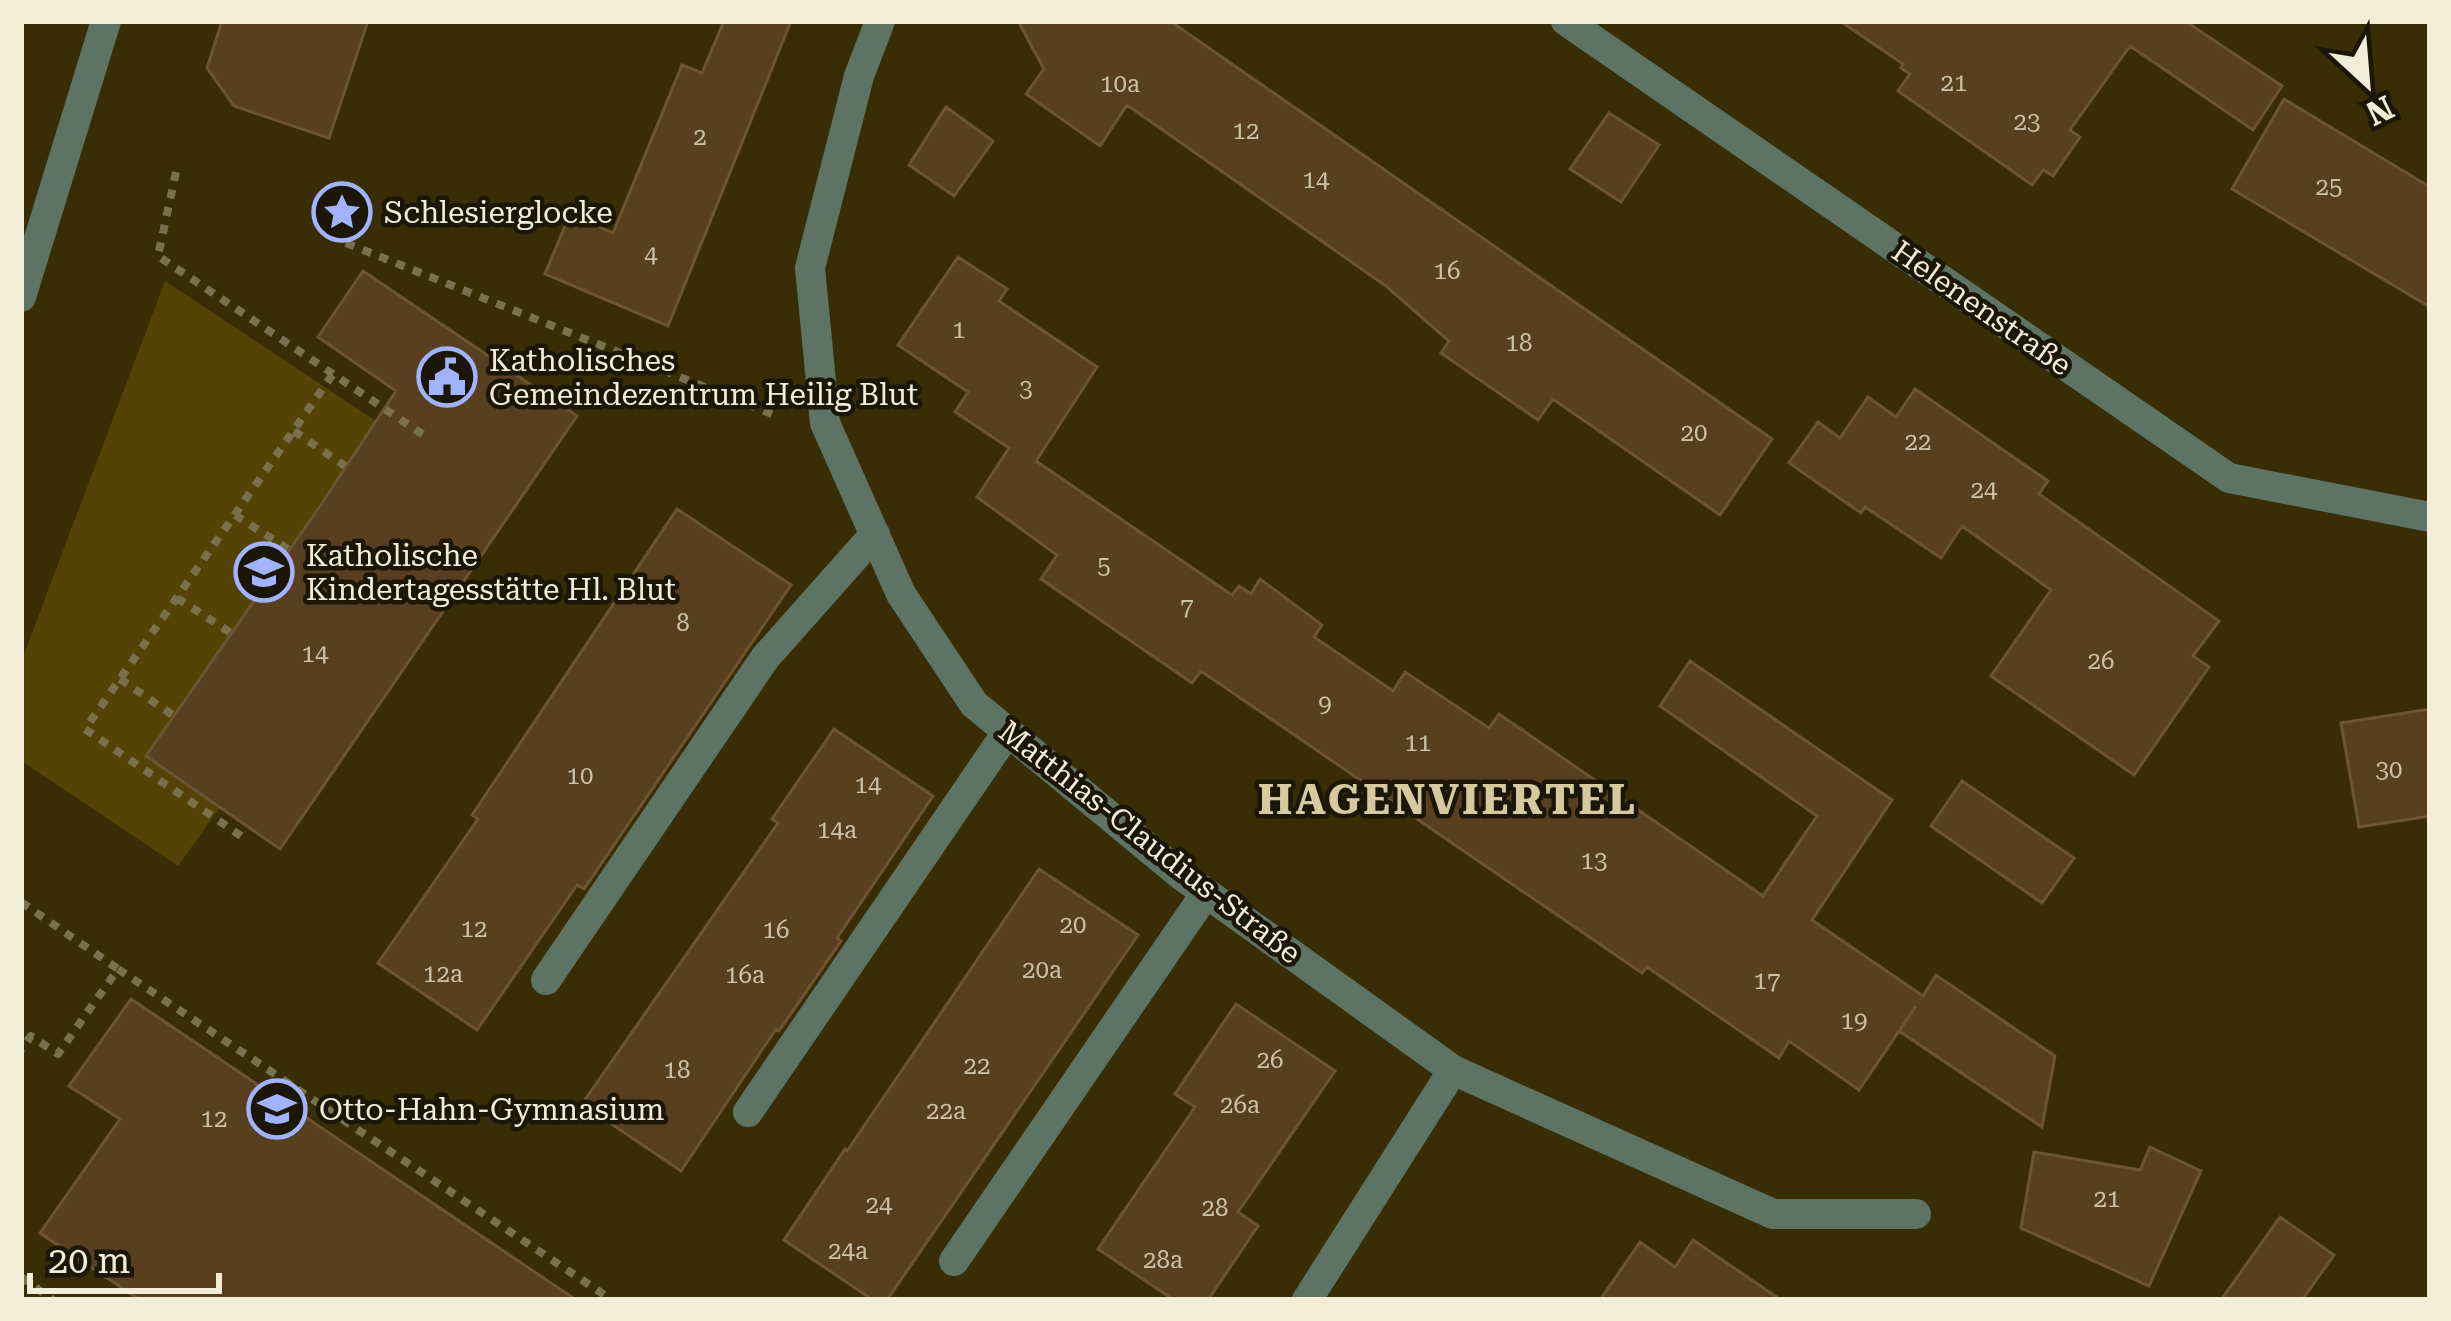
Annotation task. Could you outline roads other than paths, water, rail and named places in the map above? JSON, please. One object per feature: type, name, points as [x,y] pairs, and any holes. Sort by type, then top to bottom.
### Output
[{"type":"street","points":[[21,297],[106,21]]},
{"type":"street","name":"Matthias-Claudius-Straße","points":[[880,21],[859,76],[810,268],[825,423],[902,593],[974,704],[1206,893],[1453,1070],[1773,1214],[1916,1214]]},
{"type":"street","name":"Helenenstraße","points":[[1566,21],[2229,478],[2430,517]]},
{"type":"street","points":[[546,980],[765,658],[875,534]]},
{"type":"street","points":[[748,1112],[1008,731]]},
{"type":"street","points":[[955,1261],[1206,893]]},
{"type":"street","points":[[1307,1300],[1453,1070]]},
{"type":"place","name":"Schlesierglocke","points":[[342,212]]},
{"type":"place","name":"Katholisches Gemeindezentrum Heilig Blut","points":[[447,377]]},
{"type":"place","name":"Katholische Kindertagesstätte Hl. Blut","points":[[264,572]]},
{"type":"place","name":"Otto-Hahn-Gymnasium","points":[[277,1109]]},
{"type":"district","name":"HAGENVIERTEL","points":[[1448,799]]}]
